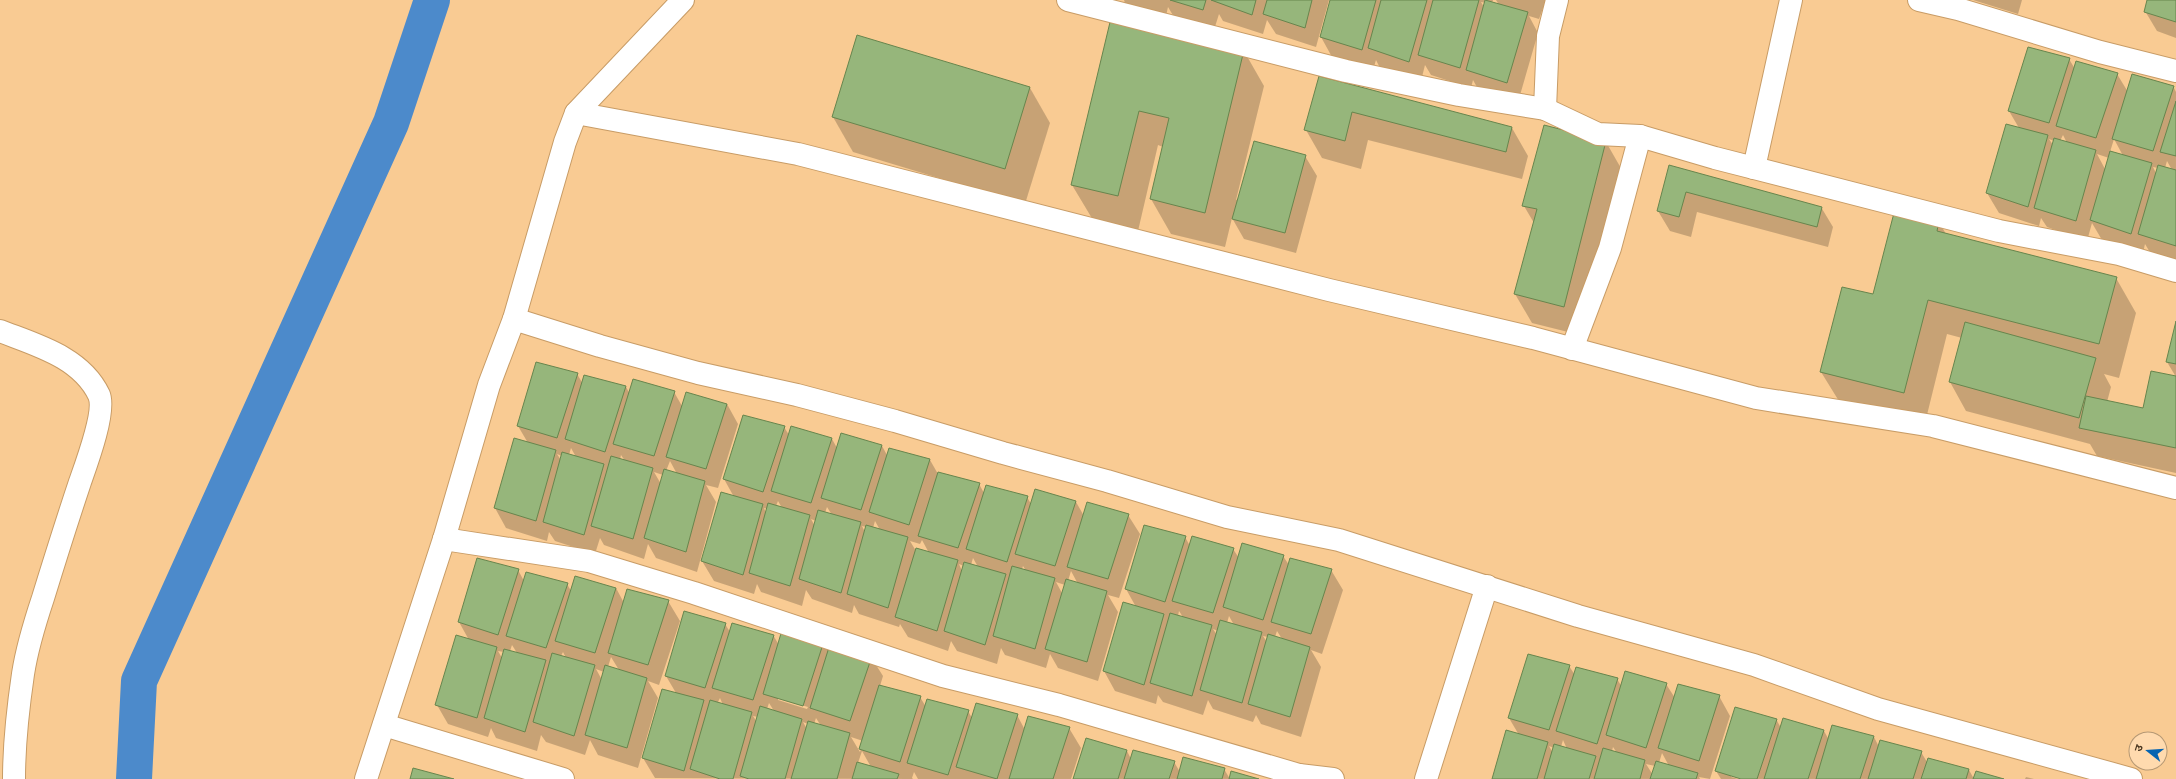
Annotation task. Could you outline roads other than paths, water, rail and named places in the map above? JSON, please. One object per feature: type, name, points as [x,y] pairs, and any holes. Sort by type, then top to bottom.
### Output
[{"type":"street","points":[[366,779],[444,539],[489,385],[514,319],[565,142],[576,112],[683,0]]},
{"type":"street","points":[[1068,0],[1346,70],[1459,95],[1545,109],[1598,134],[1640,136],[1754,168],[1999,231],[2119,254],[2176,271]]},
{"type":"street","points":[[1545,109],[1548,36],[1557,0]]},
{"type":"street","points":[[1754,168],[1791,0]]},
{"type":"street","points":[[1919,0],[1958,8],[2100,52],[2176,71]]},
{"type":"street","points":[[576,112],[798,154],[1328,290],[1572,348],[1756,398],[1933,426],[2176,488]]},
{"type":"street","points":[[1572,348],[1610,248],[1640,136]]},
{"type":"street","points":[[514,319],[600,346],[698,374],[797,395],[895,421],[1003,454],[1107,480],[1227,517],[1339,540],[1578,616],[1754,665],[1878,709],[2130,779]]},
{"type":"street","points":[[0,331],[55,352],[76,366],[92,383],[100,396],[98,431],[60,543],[37,618],[23,672],[14,751],[14,779]]},
{"type":"street","points":[[444,539],[589,561],[694,593],[943,676],[1059,705],[1298,777],[1333,779]]},
{"type":"street","points":[[1426,779],[1487,586]]},
{"type":"street","points":[[384,725],[562,779]]},
{"type":"waterway","points":[[134,779],[139,681],[391,123],[432,0]]}]
